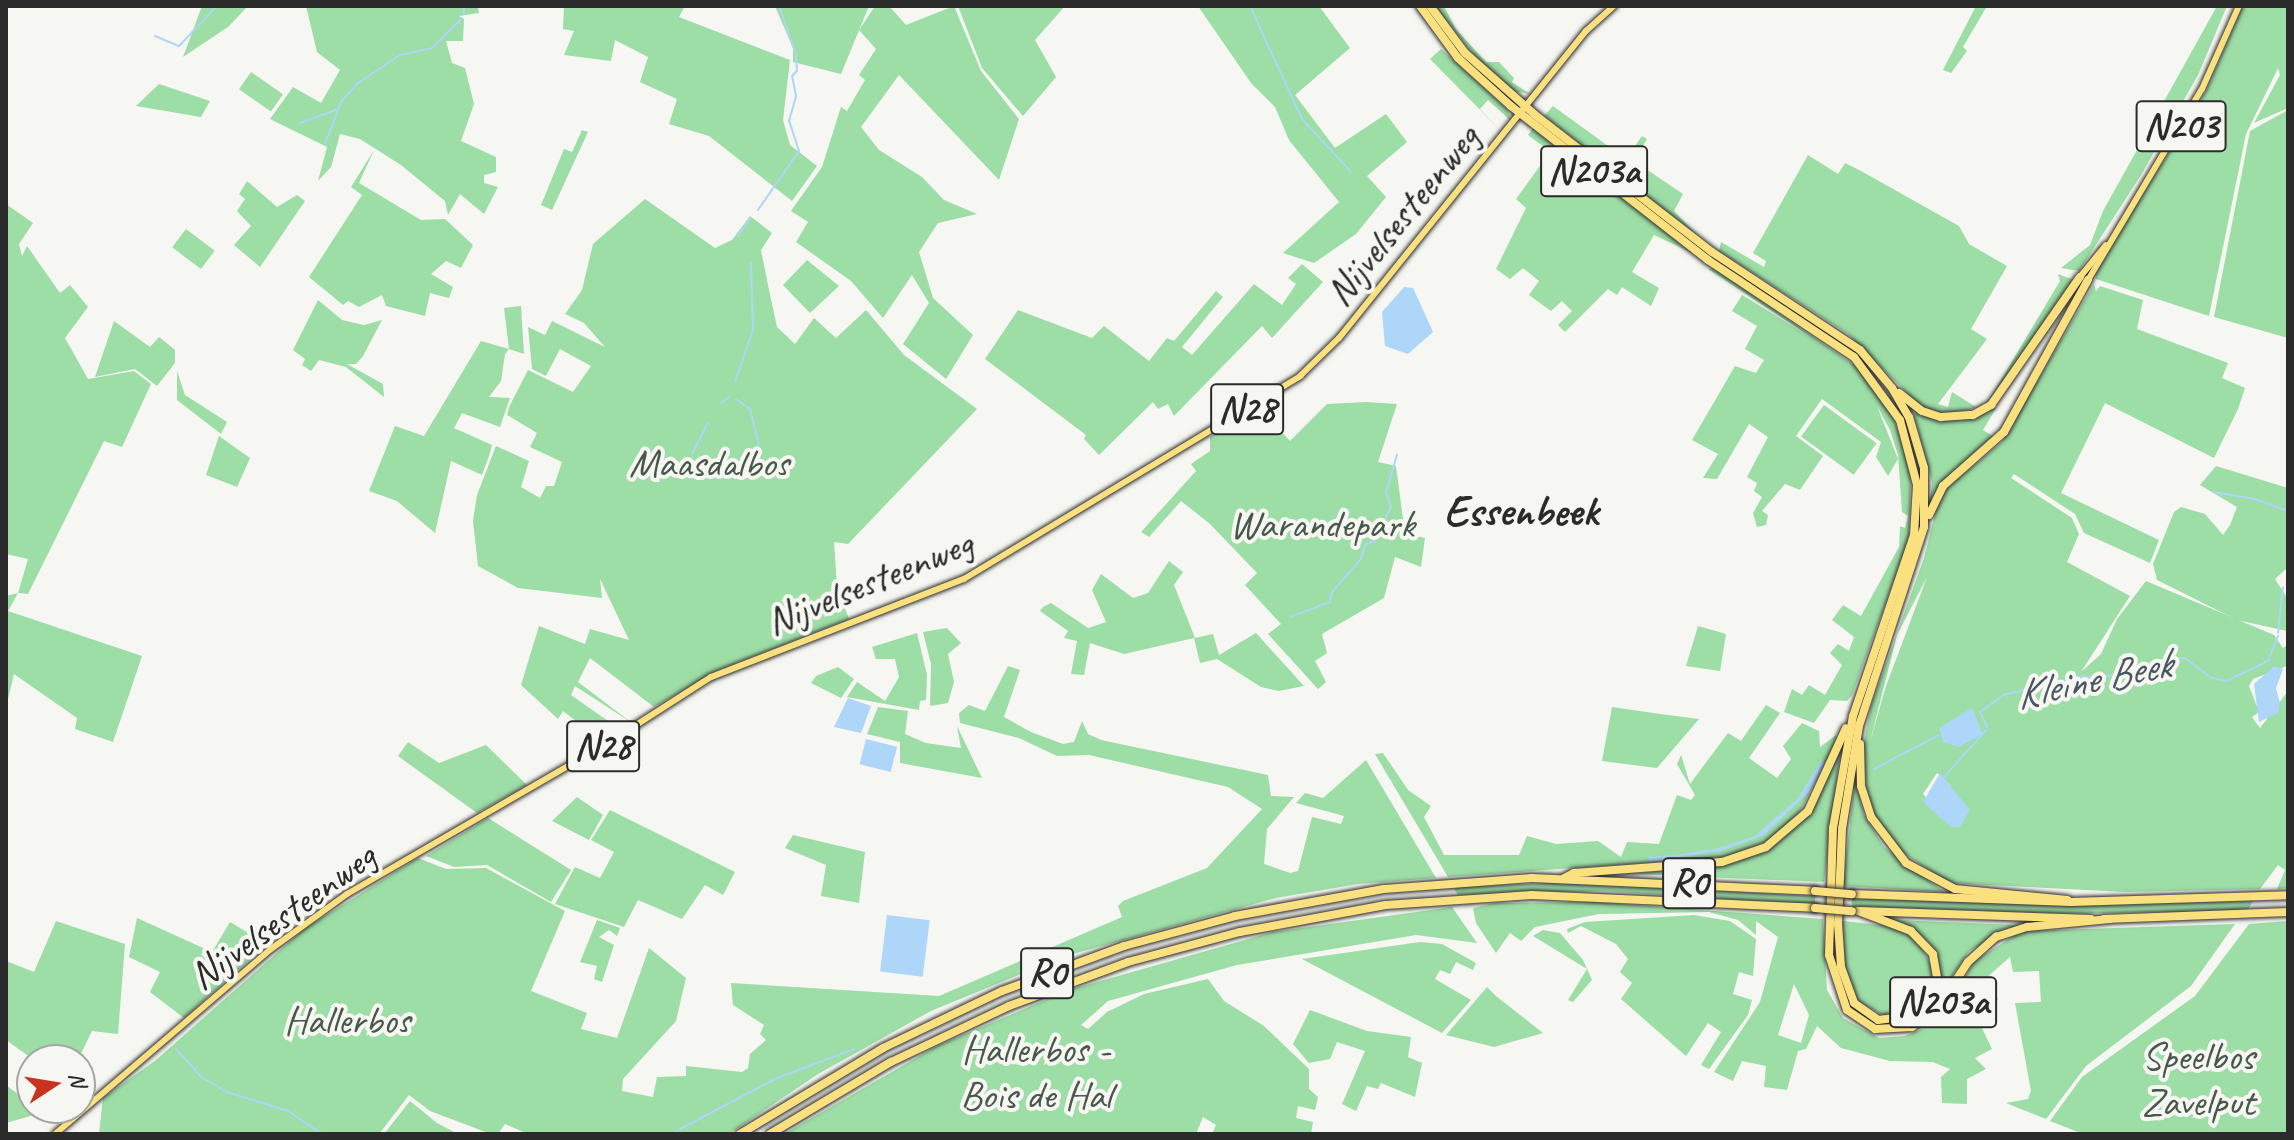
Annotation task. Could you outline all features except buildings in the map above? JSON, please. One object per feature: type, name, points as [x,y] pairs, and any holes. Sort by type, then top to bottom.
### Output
[{"type":"highway","name":"N203a","points":[[1420,6],[1458,58],[1708,260],[1842,347],[1893,406],[1913,460],[1917,517],[1909,557],[1853,716],[1833,828],[1828,940],[1838,993],[1860,1022],[1893,1032],[1922,1022],[1937,1009],[1976,952],[2006,933],[2110,919]]},
{"type":"highway","name":"N203a","points":[[1430,6],[1465,53],[1523,110],[1712,252],[1848,340],[1892,388],[1920,450],[1924,527],[1863,713],[1858,766],[1864,800],[1881,835],[1906,863],[1944,886],[1967,892],[2056,896],[2071,902]]},
{"type":"highway","name":"N203","points":[[1892,388],[1931,414],[1961,417],[1981,411],[2008,386],[2084,278]]},
{"type":"highway","name":"N203","points":[[1924,527],[1943,486],[2004,432],[2084,278]]},
{"type":"highway","points":[[1855,911],[1911,931],[1933,954],[1938,983],[1931,1001],[1916,1015],[1888,1022],[1869,1016],[1848,994],[1841,967],[1842,829],[1863,713]]},
{"type":"highway","points":[[1563,878],[1574,873],[1722,862],[1766,847],[1808,811],[1853,716]]},
{"type":"highway","name":"R0","points":[[740,1134],[922,1028],[1029,980],[1124,946],[1331,897],[1440,883],[1563,878],[2071,902],[2288,895]]},
{"type":"highway","name":"R0","points":[[770,1134],[891,1062],[1009,1006],[1128,962],[1253,929],[1386,905],[1532,895],[1855,911],[2110,919],[2288,912]]},
{"type":"main road","name":"Nijvelsesteenweg","points":[[55,1134],[271,949],[333,903],[604,746],[711,677],[952,585],[1285,387],[1339,338],[1523,110],[1614,6]]},
{"type":"main road","name":"N203","points":[[2084,278],[2112,240],[2202,89],[2239,6]]},
{"type":"green space","points":[[202,6],[248,6],[228,27],[183,57]]},
{"type":"green space","points":[[306,6],[478,6],[479,13],[459,16],[464,19],[463,41],[446,41],[452,63],[465,68],[474,104],[461,141],[496,157],[496,172],[484,175],[484,183],[498,187],[484,214],[460,194],[448,215],[445,201],[401,165],[360,139],[340,134],[331,167],[318,181],[327,147],[270,119],[293,87],[321,103],[340,70],[317,52]]},
{"type":"green space","points":[[564,6],[685,6],[679,17],[790,60],[783,120],[790,145],[817,166],[792,201],[709,136],[669,124],[677,99],[640,82],[648,57],[615,40],[611,61],[564,55],[574,31],[563,29]]},
{"type":"green space","points":[[775,6],[869,6],[841,74],[793,62],[793,48]]},
{"type":"green space","points":[[875,6],[889,6],[906,25],[954,6],[981,71],[1019,119],[999,180],[899,75],[861,127],[879,150],[922,177],[944,200],[977,214],[938,223],[919,252],[933,298],[973,335],[946,379],[903,344],[929,303],[912,275],[883,318],[851,281],[796,242],[808,222],[791,211],[822,167],[841,107],[847,111],[865,80],[859,75],[876,49],[859,30]]},
{"type":"green space","points":[[958,6],[1065,6],[1035,40],[1056,77],[1023,116],[982,68]]},
{"type":"green space","points":[[1198,6],[1319,6],[1350,48],[1295,95],[1335,148],[1386,114],[1407,142],[1367,176],[1386,197],[1356,234],[1314,263],[1283,253],[1339,202],[1289,140],[1275,107],[1251,83]]},
{"type":"green space","points":[[1435,6],[1444,6],[1456,29],[1486,62],[1499,62],[1514,78],[1512,82],[1530,94],[1512,91],[1478,60]]},
{"type":"green space","points":[[1976,6],[1987,6],[1963,47],[1967,51],[1951,73],[1943,70]]},
{"type":"green space","points":[[2217,6],[2227,6],[2198,75],[2141,175],[2079,271],[2061,268],[2090,245],[2103,211]]},
{"type":"green space","points":[[2243,6],[2288,6],[2288,108],[2254,123],[2280,75],[2278,68],[2246,134],[2209,316],[2096,279],[2095,274],[2206,91]]},
{"type":"green space","points":[[1441,49],[1508,110],[1511,121],[1488,100],[1480,109],[1502,132],[1430,59]]},
{"type":"green space","points":[[251,72],[283,94],[271,112],[239,89]]},
{"type":"green space","points":[[159,84],[210,101],[201,117],[136,106]]},
{"type":"green space","points":[[1553,106],[1626,159],[1642,136],[1647,139],[1634,161],[1683,194],[1674,211],[1697,235],[1544,116]]},
{"type":"green space","points":[[2288,110],[2288,338],[2214,317],[2250,131]]},
{"type":"green space","points":[[1533,128],[1696,255],[1654,235],[1632,272],[1659,288],[1651,306],[1622,287],[1617,295],[1608,289],[1565,332],[1558,325],[1572,311],[1562,301],[1551,311],[1529,295],[1539,281],[1523,268],[1510,279],[1496,269],[1526,208],[1516,199],[1550,152],[1560,159],[1528,135]]},
{"type":"green space","points":[[582,130],[588,132],[552,210],[541,205],[564,149],[572,152]]},
{"type":"green space","points":[[374,150],[359,183],[421,220],[445,219],[473,245],[461,268],[446,261],[431,274],[453,287],[449,298],[430,293],[425,316],[386,306],[382,295],[359,307],[348,301],[343,305],[309,277],[362,195],[351,187]]},
{"type":"green space","points":[[1808,155],[1838,174],[1845,163],[1861,171],[1959,226],[1969,244],[2007,266],[1971,329],[1987,339],[1938,404],[1948,407],[1952,392],[1976,407],[1949,416],[1920,406],[1848,334],[1719,251],[1721,242],[1764,267],[1766,261],[1753,253]]},
{"type":"green space","points":[[247,181],[277,207],[297,195],[305,201],[260,267],[234,245],[251,226],[237,211],[245,199],[239,194]]},
{"type":"green space","name":"Maasdalbos","points":[[645,199],[715,248],[732,240],[750,216],[772,233],[761,250],[769,290],[777,327],[795,344],[814,318],[836,338],[866,310],[904,355],[977,409],[848,544],[834,542],[837,587],[849,619],[716,671],[654,707],[590,658],[578,682],[632,723],[575,686],[571,695],[618,728],[600,740],[563,711],[558,719],[521,685],[539,626],[585,644],[590,629],[629,640],[600,579],[602,598],[518,588],[478,566],[473,521],[477,495],[496,446],[529,461],[521,487],[540,498],[546,486],[554,486],[562,462],[530,447],[537,433],[507,415],[509,407],[528,370],[573,392],[591,366],[560,349],[546,376],[532,369],[528,327],[545,335],[552,321],[605,347],[584,323],[565,314],[582,290],[593,244]]},
{"type":"green space","points":[[6,204],[33,223],[19,244],[22,256],[27,246],[60,293],[70,285],[88,307],[65,338],[88,379],[134,371],[151,384],[122,447],[104,441],[28,594],[18,593],[28,559],[6,554]]},
{"type":"green space","points":[[186,229],[215,251],[201,269],[172,247]]},
{"type":"green space","points":[[807,260],[839,286],[810,313],[783,285]]},
{"type":"green space","points":[[1302,264],[1323,282],[1272,338],[1262,326],[1174,416],[1168,404],[1158,409],[1153,402],[1099,455],[1084,439],[1086,435],[985,359],[1018,310],[1092,338],[1104,326],[1149,361],[1167,338],[1174,341],[1216,291],[1223,297],[1182,347],[1192,355],[1254,284],[1282,305],[1296,284],[1288,278]]},
{"type":"green space","points":[[1714,268],[1861,370],[1891,411],[1911,470],[1909,539],[1852,695],[1847,701],[1830,700],[1814,723],[1784,712],[1792,689],[1802,695],[1809,685],[1825,695],[1842,665],[1830,653],[1838,644],[1849,651],[1854,637],[1832,620],[1843,605],[1861,616],[1899,547],[1900,526],[1905,528],[1908,516],[1902,512],[1898,455],[1890,430],[1877,406],[1898,459],[1888,476],[1876,457],[1881,442],[1822,399],[1796,436],[1823,456],[1800,490],[1785,484],[1762,511],[1768,515],[1766,525],[1757,527],[1753,513],[1762,497],[1754,491],[1757,483],[1747,477],[1768,437],[1749,424],[1717,479],[1703,478],[1718,454],[1692,440],[1735,366],[1756,373],[1764,360],[1745,349],[1757,326],[1732,311],[1742,295],[1812,338],[1708,269]]},
{"type":"green space","points":[[2058,274],[2074,280],[1999,393],[1990,398],[2060,281]]},
{"type":"green space","points":[[2094,284],[2096,291],[2100,286],[2143,300],[2137,329],[2228,363],[2222,378],[2245,388],[2214,458],[2105,403],[2061,493],[2159,540],[2150,563],[2084,533],[2075,514],[2014,474],[2011,478],[2072,518],[2079,534],[2067,562],[2130,596],[2081,672],[2101,654],[2117,619],[2146,581],[2274,635],[2283,648],[2288,645],[2287,666],[2253,679],[2249,686],[2259,712],[2252,717],[2260,728],[2288,691],[2288,888],[2277,889],[2285,870],[2278,865],[2260,889],[2126,892],[1949,883],[1900,851],[1876,819],[1866,788],[1863,747],[1871,706],[1924,558],[1940,494],[2002,442]],"holes":[[[1927,577],[1886,686],[1870,742],[1897,635]],[[1937,773],[1951,786],[1952,827],[1923,794]]]},
{"type":"green space","points":[[318,300],[342,320],[364,325],[382,320],[363,356],[356,364],[347,364],[383,384],[384,397],[346,367],[319,360],[311,371],[302,365],[305,359],[293,350]]},
{"type":"green space","points":[[521,306],[524,354],[509,349],[504,308]]},
{"type":"green space","points":[[114,321],[150,347],[159,337],[175,350],[175,363],[157,386],[135,369],[95,377]]},
{"type":"green space","points":[[481,341],[509,349],[505,354],[501,381],[489,397],[510,398],[500,427],[462,413],[454,428],[492,445],[482,475],[451,461],[435,533],[397,501],[369,491],[395,426],[424,436]]},
{"type":"green space","points":[[177,371],[185,395],[227,422],[221,434],[177,400]]},
{"type":"green space","name":"Warandepark","points":[[1327,404],[1397,404],[1378,462],[1396,466],[1405,534],[1425,538],[1421,567],[1395,557],[1384,598],[1322,634],[1327,653],[1315,661],[1326,682],[1318,689],[1268,634],[1281,624],[1245,585],[1257,573],[1210,524],[1181,501],[1149,537],[1141,532],[1196,471],[1191,464],[1210,451],[1210,437],[1258,407],[1290,441]]},
{"type":"green space","points":[[1824,405],[1877,443],[1854,475],[1801,437]]},
{"type":"green space","points":[[1997,407],[1983,430],[1996,438],[1930,503],[1932,482],[1914,415],[1918,411],[1959,421]]},
{"type":"green space","points":[[219,436],[250,458],[237,487],[206,475]]},
{"type":"green space","points":[[2216,466],[2288,488],[2288,567],[2275,579],[2288,599],[2287,631],[2237,620],[2157,580],[2153,564],[2174,512],[2181,507],[2205,514],[2223,535],[2230,525],[2237,507],[2200,485]]},
{"type":"green space","points":[[1169,561],[1183,572],[1174,585],[1195,638],[1213,634],[1219,655],[1256,633],[1304,686],[1279,691],[1261,687],[1217,659],[1200,663],[1194,638],[1124,654],[1090,643],[1084,675],[1071,674],[1077,641],[1064,638],[1068,631],[1040,611],[1043,607],[1051,603],[1088,628],[1106,622],[1092,590],[1101,574],[1133,598],[1148,593]]},
{"type":"green space","points":[[18,593],[8,611],[142,656],[113,742],[75,729],[77,718],[14,674],[6,708],[6,596]]},
{"type":"green space","points":[[1698,626],[1726,634],[1720,671],[1686,666]]},
{"type":"green space","points":[[947,628],[961,643],[948,654],[954,682],[948,703],[930,706],[931,664],[923,632]]},
{"type":"green space","points":[[917,633],[927,675],[926,700],[920,701],[919,710],[847,697],[857,682],[885,701],[899,677],[895,659],[876,659],[872,647]]},
{"type":"green space","name":"Hallerbos","points":[[1008,666],[1020,670],[1004,717],[1031,732],[1063,744],[1074,742],[1082,721],[1088,734],[1101,740],[1268,775],[1271,796],[1294,797],[1267,829],[1264,864],[1290,873],[1298,871],[1312,817],[1341,824],[1344,816],[1296,803],[1305,793],[1323,798],[1366,760],[1436,878],[1358,884],[1276,898],[1062,957],[931,1011],[818,1074],[729,1134],[528,1134],[505,1124],[498,1134],[491,1134],[430,1111],[409,1095],[379,1134],[99,1134],[103,1098],[156,1060],[304,929],[418,858],[446,869],[486,868],[565,911],[531,991],[587,1013],[581,1029],[617,1038],[649,948],[686,978],[676,1021],[623,1079],[622,1091],[653,1097],[657,1077],[686,1076],[686,1066],[742,1072],[748,1068],[750,1054],[766,1040],[760,1034],[764,1025],[733,1005],[731,983],[939,996],[1122,917],[1118,906],[1123,901],[1207,868],[1262,809],[1228,787],[1089,755],[1057,756],[1019,738],[960,723],[959,713],[969,705],[985,711]]},
{"type":"green space","points":[[838,667],[854,679],[841,698],[811,683],[816,676]]},
{"type":"green space","points":[[1766,705],[1780,713],[1749,758],[1777,778],[1791,759],[1783,746],[1802,723],[1819,731],[1820,747],[1836,735],[1837,741],[1799,813],[1769,840],[1729,857],[1448,877],[1375,754],[1383,753],[1408,790],[1431,806],[1424,817],[1444,855],[1519,855],[1527,836],[1556,844],[1598,841],[1621,857],[1627,842],[1659,844],[1677,795],[1691,800],[1695,795],[1677,764],[1681,755],[1690,784],[1728,733],[1741,741]]},
{"type":"green space","points":[[878,707],[908,711],[905,734],[926,743],[961,748],[957,726],[982,778],[900,763],[900,742],[867,734]]},
{"type":"green space","points":[[1612,707],[1699,719],[1657,768],[1602,761]]},
{"type":"green space","points":[[408,742],[439,763],[486,745],[527,785],[477,813],[398,756]]},
{"type":"green space","points":[[1840,753],[1824,882],[1634,874],[1727,864],[1777,843],[1808,814]]},
{"type":"green space","points":[[1855,779],[1864,815],[1884,847],[1944,892],[1843,886]]},
{"type":"green space","points":[[577,797],[603,815],[589,840],[552,821]]},
{"type":"green space","points":[[610,810],[735,872],[723,895],[705,885],[682,919],[638,900],[624,927],[555,904],[575,867],[600,878],[614,852],[591,840]]},
{"type":"green space","points":[[488,818],[571,870],[551,902],[487,865],[454,867],[426,856]]},
{"type":"green space","points":[[793,835],[865,852],[859,903],[821,896],[826,865],[785,848]]},
{"type":"green space","points":[[1553,883],[1815,896],[1815,905],[1604,891],[1458,895],[1453,887]]},
{"type":"green space","points":[[1852,898],[2074,906],[2253,901],[2247,911],[2025,914],[1852,907]]},
{"type":"green space","points":[[1593,902],[1823,919],[1827,990],[1843,1018],[1879,1038],[1905,1036],[1937,1023],[1975,961],[2021,931],[2235,924],[2191,986],[2086,1066],[2046,1119],[2006,1103],[2028,1099],[2031,1091],[2015,1003],[2041,1002],[2039,971],[2013,972],[2010,957],[1985,979],[1998,999],[1980,1024],[1992,1049],[1975,1058],[1986,1069],[1967,1079],[1967,1104],[1942,1103],[1941,1077],[1950,1069],[1933,1062],[1890,1061],[1841,1048],[1817,1026],[1806,1049],[1798,1051],[1787,1090],[1764,1087],[1766,1066],[1742,1061],[1733,1081],[1714,1072],[1760,1002],[1778,937],[1756,921],[1756,935],[1738,920],[1709,912],[1599,914],[1535,927],[1521,941],[1510,933],[1496,953],[1476,923],[1473,908],[1495,903]],"holes":[[[1794,984],[1809,1015],[1801,1043],[1778,1035]]]},
{"type":"green space","name":"Hallerbos - Bois de Hal","points":[[1452,907],[1477,943],[1416,935],[1237,965],[1108,1001],[1081,1025],[1088,1029],[1107,1012],[1144,994],[1208,979],[1224,1001],[1264,1026],[1309,1069],[1309,1089],[1318,1097],[1315,1110],[1298,1106],[1296,1118],[1313,1122],[1311,1134],[1212,1134],[1216,1125],[1203,1117],[1196,1134],[784,1134],[937,1046],[1069,990],[1273,932]]},
{"type":"green space","points":[[1694,915],[1730,921],[1756,939],[1753,976],[1739,972],[1733,994],[1752,1000],[1748,1015],[1709,1069],[1701,1065],[1721,1032],[1708,1023],[1686,1056],[1621,999],[1632,983],[1620,972],[1628,959],[1616,944],[1581,926],[1568,933],[1567,929],[1585,922]]},
{"type":"green space","points":[[137,918],[212,952],[230,922],[267,944],[184,1018],[150,992],[160,972],[129,957]]},
{"type":"green space","points":[[1832,919],[1847,996],[1863,1015],[1888,1023],[1924,1011],[1940,976],[1930,944],[1895,920],[2018,925],[1969,951],[1926,1014],[1893,1027],[1875,1025],[1850,1007],[1835,967]]},
{"type":"green space","points":[[597,920],[620,928],[617,936],[609,930],[599,937],[614,945],[602,982],[594,979],[597,966],[580,962]]},
{"type":"green space","points":[[56,921],[125,944],[118,1034],[92,1031],[86,1044],[16,1044],[16,1047],[6,1040],[6,961],[34,972]]},
{"type":"green space","points":[[1843,921],[1890,926],[1917,940],[1935,972],[1923,1003],[1905,1016],[1885,1016],[1857,1001],[1844,962]]},
{"type":"green space","name":"Speelbos Zavelput","points":[[2288,921],[2288,1134],[2083,1134],[2050,1121],[2082,1077],[2195,996],[2249,924]]},
{"type":"green space","points":[[1543,930],[1560,933],[1583,960],[1592,980],[1573,1002],[1568,1000],[1587,969],[1533,936]]},
{"type":"green space","points":[[1420,942],[1442,944],[1476,963],[1473,970],[1456,962],[1450,974],[1440,970],[1435,979],[1471,1000],[1442,1033],[1302,959]]},
{"type":"green space","points":[[1487,987],[1543,1033],[1494,1047],[1446,1035]]},
{"type":"green space","points":[[1310,1010],[1367,1031],[1411,1037],[1408,1057],[1422,1063],[1415,1097],[1381,1083],[1378,1089],[1367,1086],[1356,1111],[1342,1104],[1365,1051],[1337,1042],[1330,1059],[1309,1063],[1293,1044]]},
{"type":"green space","points":[[6,1085],[16,1093],[16,1120],[6,1123]]},
{"type":"green space","points":[[410,1101],[437,1123],[458,1134],[384,1134]]},
{"type":"water","points":[[1404,287],[1413,288],[1433,332],[1408,354],[1385,346],[1382,312]]},
{"type":"water","points":[[2274,666],[2283,669],[2276,688],[2280,703],[2278,713],[2259,722],[2254,684]]},
{"type":"water","points":[[848,698],[871,706],[861,733],[834,727]]},
{"type":"water","points":[[1972,708],[1983,734],[1959,747],[1943,742],[1939,728]]},
{"type":"water","points":[[866,739],[897,747],[891,772],[860,764]]},
{"type":"water","points":[[1821,761],[1826,764],[1811,790],[1764,835],[1721,851],[1649,862],[1648,857],[1707,852],[1755,836],[1798,798]]},
{"type":"water","points":[[1940,773],[1970,810],[1960,827],[1951,827],[1923,802]]},
{"type":"water","points":[[887,915],[930,920],[923,977],[880,972]]},
{"type":"waterway","points":[[155,36],[179,46],[217,6]]},
{"type":"waterway","points":[[464,6],[464,14]]},
{"type":"waterway","points":[[758,210],[799,151],[789,121],[796,96],[792,76],[797,71],[796,55],[779,6]]},
{"type":"waterway","points":[[1250,6],[1302,119],[1351,172]]},
{"type":"waterway","points":[[325,144],[341,102],[358,83],[400,55],[432,48],[462,18]]},
{"type":"waterway","points":[[300,123],[336,110]]},
{"type":"waterway","points":[[738,236],[750,218]]},
{"type":"waterway","points":[[735,382],[753,330],[751,262]]},
{"type":"waterway","points":[[720,404],[729,397]]},
{"type":"waterway","points":[[736,399],[750,409],[759,446]]},
{"type":"waterway","points":[[692,454],[708,423]]},
{"type":"waterway","points":[[1290,617],[1330,602],[1332,592],[1360,560],[1366,544],[1375,541],[1391,507],[1386,493],[1397,455]]},
{"type":"waterway","points":[[2213,492],[2255,499],[2288,511]]},
{"type":"waterway","name":"Kleine Beek","points":[[2278,633],[2283,587]]},
{"type":"waterway","name":"Kleine Beek","points":[[1987,727],[1980,712],[2003,695],[2077,677],[2135,675],[2149,671],[2161,660],[2185,658],[2212,678],[2226,681],[2268,661],[2278,636]]},
{"type":"waterway","points":[[1944,777],[1987,729]]},
{"type":"waterway","name":"Kleine Beek","points":[[1874,769],[1939,735]]},
{"type":"waterway","name":"Kleine Beek","points":[[1686,854],[1716,850]]},
{"type":"waterway","points":[[176,1049],[201,1077],[227,1092],[288,1111],[322,1134]]},
{"type":"waterway","points":[[680,1129],[777,1078],[854,1049]]},
{"type":"district","name":"Essenbeek","points":[[1521,511]]}]
